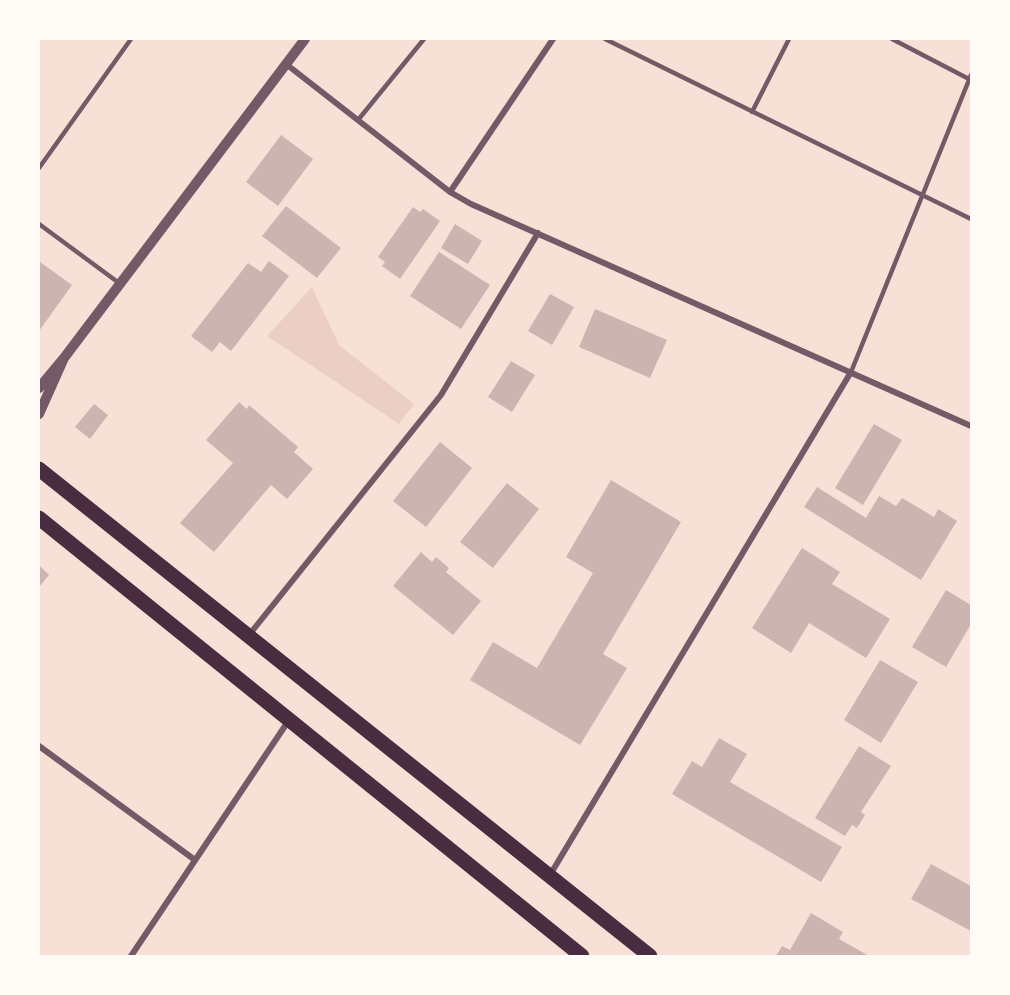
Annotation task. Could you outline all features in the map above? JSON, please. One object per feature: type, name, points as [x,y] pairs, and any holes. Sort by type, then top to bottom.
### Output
[{"type":"main road","points":[[39,469],[249,634],[650,956]]},
{"type":"main road","points":[[39,518],[582,956]]},
{"type":"street","points":[[450,192],[553,39]]},
{"type":"street","points":[[39,388],[64,358],[302,41]]},
{"type":"street","points":[[286,64],[450,192],[971,426]]},
{"type":"street","points":[[249,634],[441,395],[537,233]]},
{"type":"street","points":[[39,414],[64,358]]},
{"type":"street","points":[[550,875],[851,372]]},
{"type":"street","points":[[131,956],[290,719]]},
{"type":"street","points":[[39,746],[195,860]]},
{"type":"lane","points":[[39,168],[131,39]]},
{"type":"lane","points":[[358,120],[424,39]]},
{"type":"lane","points":[[605,39],[971,219]]},
{"type":"lane","points":[[752,112],[789,39]]},
{"type":"lane","points":[[851,372],[970,77],[892,39]]},
{"type":"lane","points":[[39,224],[120,283]]},
{"type":"shaded area","points":[[312,287],[339,345],[414,404],[399,424],[267,336]]},
{"type":"building","points":[[281,135],[313,159],[278,206],[246,182]]},
{"type":"building","points":[[286,206],[341,248],[317,278],[262,236]]},
{"type":"building","points":[[413,207],[420,212],[423,209],[440,221],[400,279],[382,266],[385,262],[378,257]]},
{"type":"building","points":[[455,224],[482,241],[468,264],[441,248]]},
{"type":"building","points":[[439,252],[490,285],[461,329],[410,296]]},
{"type":"building","points":[[269,261],[289,276],[231,351],[220,342],[212,352],[191,336],[248,263],[261,272]]},
{"type":"building","points":[[39,263],[72,285],[39,331]]},
{"type":"building","points":[[550,294],[574,307],[552,345],[528,331]]},
{"type":"building","points":[[595,309],[667,340],[650,378],[579,347]]},
{"type":"building","points":[[511,361],[535,375],[512,412],[488,397]]},
{"type":"building","points":[[239,402],[247,409],[249,405],[298,447],[294,452],[313,469],[287,499],[271,485],[214,552],[180,523],[233,463],[206,440]]},
{"type":"building","points":[[94,404],[108,415],[90,439],[75,427]]},
{"type":"building","points":[[874,424],[902,440],[863,505],[835,488]]},
{"type":"building","points":[[440,442],[472,468],[426,527],[393,501]]},
{"type":"building","points":[[611,480],[681,522],[603,654],[627,668],[580,745],[470,680],[493,642],[537,668],[593,573],[566,557]]},
{"type":"building","points":[[507,483],[539,509],[493,568],[460,542]]},
{"type":"building","points":[[817,487],[866,518],[879,496],[896,506],[902,498],[934,517],[938,509],[957,521],[921,580],[804,507]]},
{"type":"building","points":[[802,548],[840,572],[832,584],[890,619],[866,658],[809,623],[791,653],[752,628]]},
{"type":"building","points":[[421,552],[432,562],[436,557],[449,568],[446,572],[481,601],[453,635],[393,586]]},
{"type":"building","points":[[39,565],[49,575],[39,587]]},
{"type":"building","points":[[946,590],[971,605],[971,624],[946,667],[912,647]]},
{"type":"building","points":[[880,660],[918,682],[881,743],[844,720]]},
{"type":"building","points":[[719,738],[747,754],[730,782],[842,847],[821,882],[672,794],[692,761],[702,767]]},
{"type":"building","points":[[859,746],[891,766],[861,812],[865,815],[857,828],[852,825],[845,836],[815,818]]},
{"type":"building","points":[[931,864],[971,886],[971,931],[911,899]]},
{"type":"building","points":[[811,913],[843,932],[839,939],[869,956],[776,956],[782,946],[790,950]]}]
